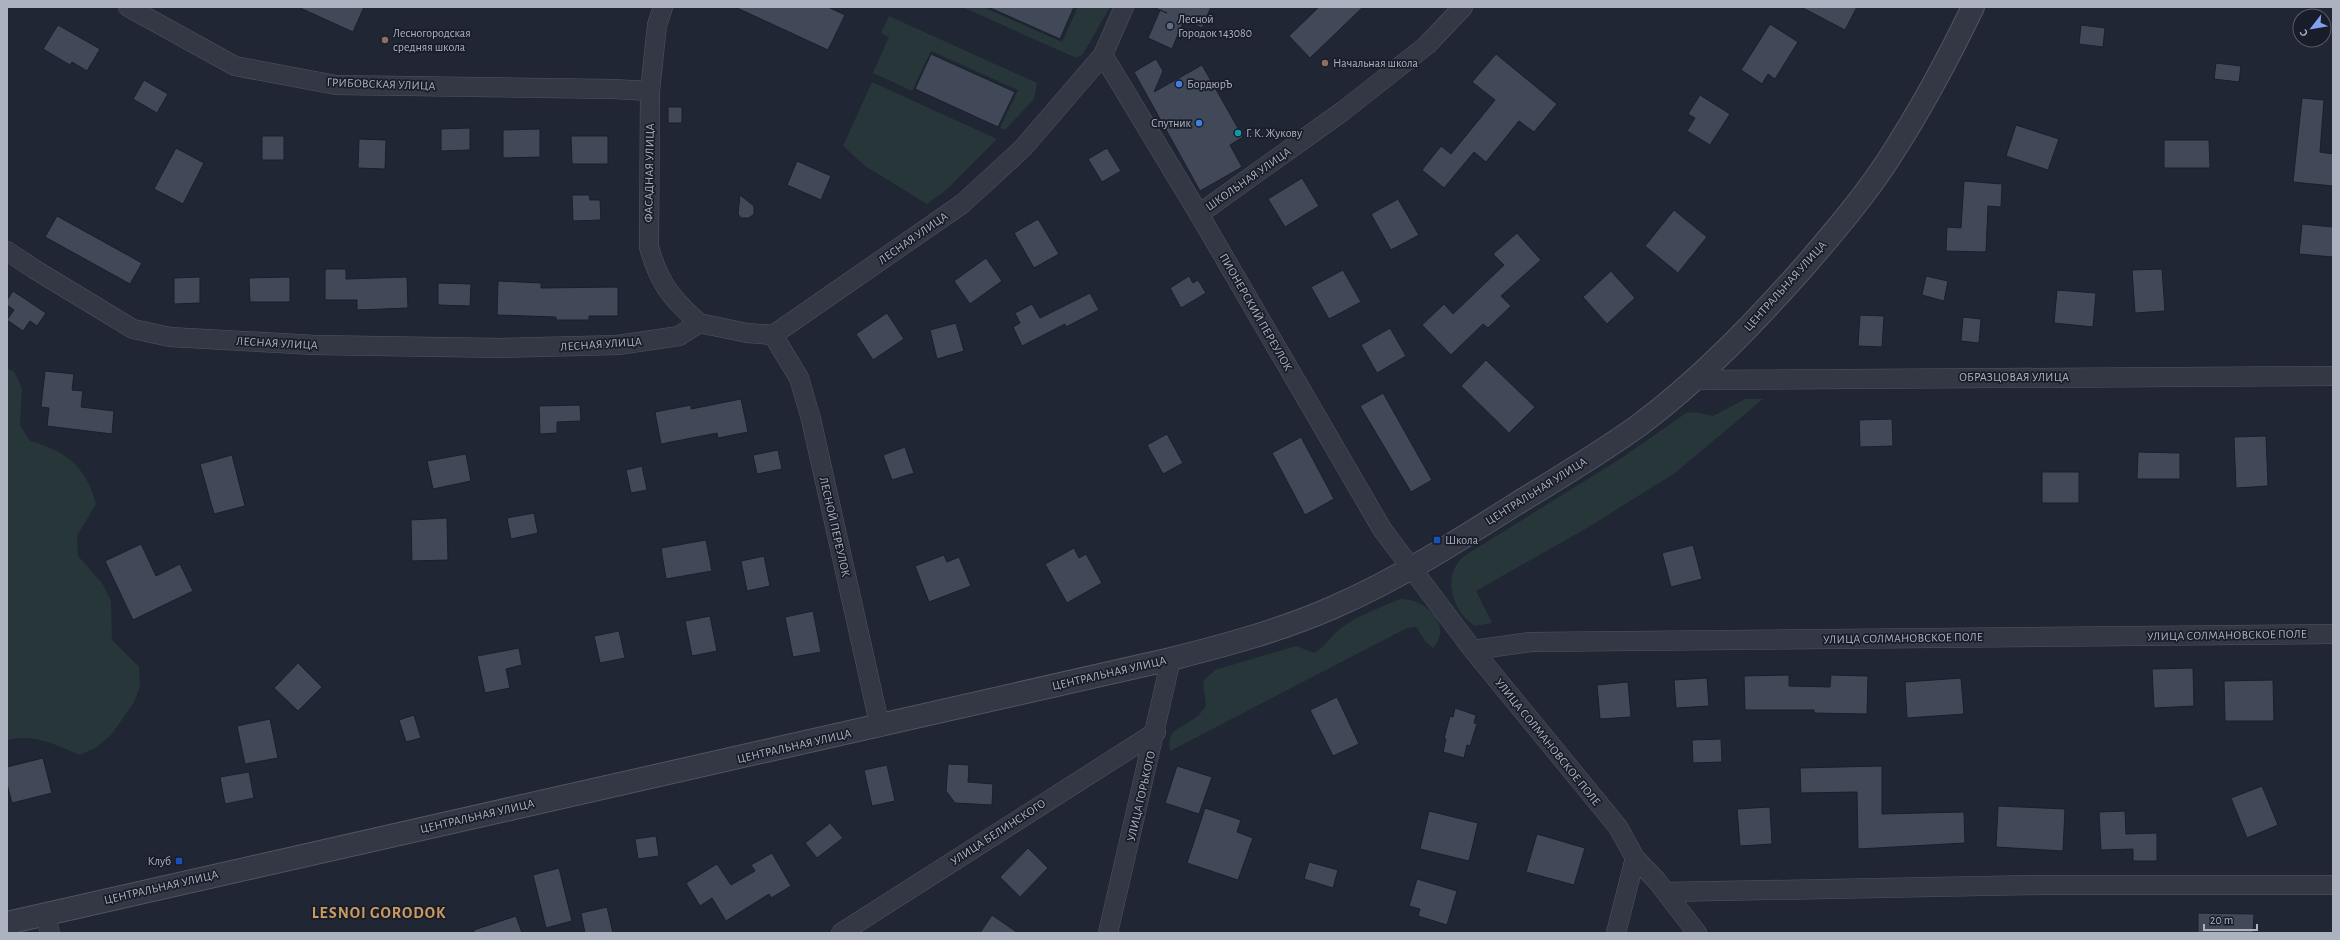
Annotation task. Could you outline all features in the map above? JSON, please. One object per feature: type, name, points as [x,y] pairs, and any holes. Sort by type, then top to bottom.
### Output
[{"type":"street","name":"ГРИБОВСКАЯ УЛИЦА","points":[[128,7],[235,66],[336,85],[612,89],[650,91]]},
{"type":"street","name":"ФАСАДНАЯ УЛИЦА","points":[[663,7],[657,25],[650,91],[649,247],[655,271],[673,300],[699,323]]},
{"type":"street","name":"ЛЕСНАЯ УЛИЦА","points":[[773,335],[962,204],[1023,148],[1103,55],[1124,7]]},
{"type":"street","name":"ШКОЛЬНАЯ УЛИЦА","points":[[1199,214],[1343,111],[1427,45],[1463,7]]},
{"type":"street","name":"ЦЕНТРАЛЬНАЯ УЛИЦА","points":[[7,923],[47,924],[206,876],[880,727],[1171,659],[1237,642],[1335,607],[1410,568],[1585,461],[1638,425],[1694,380],[1755,323],[1830,236],[1889,158],[1947,61],[1973,7]]},
{"type":"street","name":"ПИОНЕРСКИЙ ПЕРЕУЛОК","points":[[1103,55],[1199,214],[1382,529],[1410,568]]},
{"type":"street","name":"ЛЕСНАЯ УЛИЦА","points":[[7,251],[133,329],[170,337],[315,345],[501,348],[618,345],[679,336],[699,323]]},
{"type":"street","points":[[699,323],[734,331],[773,335]]},
{"type":"street","name":"ЛЕСНОЙ ПЕРЕУЛОК","points":[[773,335],[799,378],[811,419],[880,727]]},
{"type":"street","name":"ОБРАЗЦОВАЯ УЛИЦА","points":[[1694,380],[2333,376]]},
{"type":"street","name":"УЛИЦА СОЛМАНОВСКОЕ ПОЛЕ","points":[[1410,568],[1473,650],[1618,827],[1636,858],[1666,892],[1697,933]]},
{"type":"street","name":"УЛИЦА СОЛМАНОВСКОЕ ПОЛЕ","points":[[1473,650],[1531,642],[2333,634]]},
{"type":"street","name":"УЛИЦА ГОРЬКОГО","points":[[1108,933],[1156,732],[1171,659]]},
{"type":"street","name":"УЛИЦА БЕЛИНСКОГО","points":[[841,933],[1156,732]]},
{"type":"street","points":[[1616,933],[1636,858]]},
{"type":"street","points":[[1666,892],[2040,885],[2333,885]]},
{"type":"shaded area","points":[[962,7],[983,7],[1062,42],[1078,7],[1110,7],[1083,54],[1076,58]]},
{"type":"shaded area","points":[[889,16],[1037,83],[1034,99],[1005,130],[1000,128],[1018,90],[931,51],[912,91],[873,73],[889,37],[881,33]]},
{"type":"shaded area","points":[[872,82],[997,139],[946,190],[927,204],[865,166],[843,146]]},
{"type":"shaded area","points":[[7,369],[14,371],[22,388],[20,425],[30,441],[54,450],[73,462],[87,480],[92,491],[96,504],[77,536],[78,556],[102,583],[111,601],[112,640],[139,667],[140,687],[133,704],[111,735],[97,747],[80,755],[36,739],[17,738],[7,740]]},
{"type":"shaded area","points":[[1745,399],[1763,399],[1675,473],[1587,528],[1476,591],[1492,623],[1475,626],[1460,612],[1455,603],[1451,583],[1457,564],[1464,556],[1620,459],[1686,413],[1695,412],[1713,416]]},
{"type":"shaded area","points":[[1400,599],[1419,603],[1434,614],[1440,630],[1439,639],[1433,648],[1426,642],[1416,627],[1407,628],[1170,751],[1170,739],[1174,731],[1200,714],[1206,706],[1203,681],[1215,670],[1296,646],[1314,653],[1322,648],[1337,631],[1348,623],[1362,615]]},
{"type":"building","points":[[298,7],[364,7],[353,32]]},
{"type":"building","points":[[735,7],[828,7],[845,15],[828,50]]},
{"type":"building","points":[[988,7],[1074,7],[1060,39]]},
{"type":"building","points":[[1153,7],[1211,7],[1202,28],[1184,20],[1172,49],[1148,38],[1160,10]]},
{"type":"building","points":[[1319,7],[1363,7],[1310,58],[1289,36]]},
{"type":"building","points":[[1801,7],[1857,7],[1845,30]]},
{"type":"building","points":[[1770,24],[1798,42],[1775,79],[1768,74],[1762,84],[1741,70]]},
{"type":"building","points":[[58,25],[100,49],[87,71],[72,62],[70,65],[43,49]]},
{"type":"building","points":[[2081,25],[2105,28],[2103,47],[2079,44]]},
{"type":"building","points":[[931,54],[1015,92],[998,127],[915,89]]},
{"type":"building","points":[[1496,54],[1557,104],[1534,132],[1519,121],[1486,162],[1474,152],[1444,188],[1422,170],[1441,146],[1451,154],[1495,100],[1472,82]]},
{"type":"building","name":"Спутник","points":[[1156,59],[1163,71],[1154,92],[1202,65],[1243,137],[1230,145],[1242,167],[1200,191],[1134,72]]},
{"type":"building","points":[[2216,63],[2241,66],[2239,82],[2214,79]]},
{"type":"building","points":[[144,80],[168,94],[157,113],[133,99]]},
{"type":"building","points":[[1700,95],[1730,114],[1710,145],[1687,131],[1695,118],[1688,114]]},
{"type":"building","points":[[2302,98],[2324,100],[2320,152],[2333,154],[2333,186],[2293,182]]},
{"type":"building","points":[[668,107],[682,107],[682,123],[668,123]]},
{"type":"building","points":[[2016,125],[2059,139],[2048,170],[2006,156]]},
{"type":"building","points":[[470,128],[470,150],[441,151],[441,129]]},
{"type":"building","points":[[540,129],[540,157],[503,158],[503,130]]},
{"type":"building","points":[[262,136],[284,136],[284,160],[262,160]]},
{"type":"building","points":[[571,136],[608,136],[608,164],[572,164]]},
{"type":"building","points":[[359,139],[386,140],[385,169],[358,168]]},
{"type":"building","points":[[2164,140],[2209,140],[2210,168],[2164,168]]},
{"type":"building","points":[[176,148],[204,163],[183,204],[154,189]]},
{"type":"building","points":[[1107,148],[1121,171],[1102,182],[1088,159]]},
{"type":"building","points":[[797,161],[831,176],[821,200],[787,185]]},
{"type":"building","points":[[1302,178],[1319,206],[1285,227],[1268,199]]},
{"type":"building","points":[[1964,181],[2002,184],[2001,207],[1988,206],[1986,252],[1946,251],[1947,227],[1961,228]]},
{"type":"building","points":[[572,195],[589,195],[590,200],[600,200],[601,220],[573,221]]},
{"type":"building","points":[[740,195],[754,206],[754,214],[749,218],[741,218],[738,214]]},
{"type":"building","points":[[1398,199],[1419,235],[1391,250],[1371,214]]},
{"type":"building","points":[[1674,210],[1707,237],[1678,273],[1645,246]]},
{"type":"building","points":[[57,216],[142,263],[130,284],[45,237]]},
{"type":"building","points":[[1038,219],[1059,254],[1034,268],[1014,233]]},
{"type":"building","points":[[2302,224],[2333,227],[2333,257],[2299,254]]},
{"type":"building","points":[[1517,233],[1541,260],[1501,296],[1511,306],[1488,328],[1483,324],[1451,355],[1422,325],[1444,304],[1453,314],[1504,265],[1493,254]]},
{"type":"building","points":[[986,258],[1002,281],[970,304],[954,281]]},
{"type":"building","points":[[325,269],[346,269],[346,279],[407,277],[408,308],[357,310],[357,300],[325,300]]},
{"type":"building","points":[[2162,269],[2165,311],[2135,313],[2132,270]]},
{"type":"building","points":[[1343,270],[1361,302],[1329,319],[1311,287]]},
{"type":"building","points":[[1611,271],[1635,298],[1607,324],[1583,297]]},
{"type":"building","points":[[1189,276],[1193,283],[1198,280],[1206,293],[1181,308],[1170,288]]},
{"type":"building","points":[[1926,276],[1948,281],[1944,301],[1922,295]]},
{"type":"building","points":[[200,277],[200,303],[174,304],[174,278]]},
{"type":"building","points":[[290,277],[290,302],[250,302],[249,278]]},
{"type":"building","points":[[498,281],[541,283],[541,288],[618,287],[618,316],[589,316],[589,320],[556,320],[556,317],[497,315]]},
{"type":"building","points":[[438,283],[471,284],[470,306],[438,305]]},
{"type":"building","points":[[2057,290],[2096,293],[2093,327],[2054,323]]},
{"type":"building","points":[[13,291],[46,313],[37,326],[30,321],[23,331],[7,320],[14,310],[7,305],[7,300]]},
{"type":"building","points":[[1090,293],[1099,310],[1066,327],[1065,324],[1022,346],[1013,327],[1020,323],[1015,313],[1032,304],[1040,318]]},
{"type":"building","points":[[887,313],[904,339],[873,360],[856,334]]},
{"type":"building","points":[[1860,315],[1884,316],[1882,347],[1858,346]]},
{"type":"building","points":[[1963,317],[1981,319],[1979,343],[1961,341]]},
{"type":"building","points":[[956,323],[964,351],[937,359],[930,330]]},
{"type":"building","points":[[1390,328],[1406,356],[1377,373],[1361,345]]},
{"type":"building","points":[[1486,360],[1535,407],[1509,433],[1461,386]]},
{"type":"building","points":[[45,371],[74,374],[72,390],[83,391],[81,407],[114,411],[112,434],[47,426],[49,408],[41,407]]},
{"type":"building","points":[[1383,393],[1432,480],[1411,492],[1360,406]]},
{"type":"building","points":[[741,399],[748,432],[718,438],[717,433],[661,444],[655,412],[691,405],[691,409]]},
{"type":"building","points":[[580,405],[581,421],[557,422],[557,433],[540,434],[539,406]]},
{"type":"building","points":[[1892,419],[1893,446],[1860,447],[1859,420]]},
{"type":"building","points":[[1167,434],[1183,463],[1163,474],[1147,445]]},
{"type":"building","points":[[2266,436],[2268,486],[2236,488],[2234,437]]},
{"type":"building","points":[[1301,437],[1334,499],[1305,515],[1272,453]]},
{"type":"building","points":[[905,447],[914,473],[892,480],[883,455]]},
{"type":"building","points":[[778,450],[782,469],[757,474],[753,455]]},
{"type":"building","points":[[2138,452],[2180,453],[2180,479],[2137,479]]},
{"type":"building","points":[[466,454],[471,481],[433,489],[427,461]]},
{"type":"building","points":[[232,455],[245,506],[214,514],[200,464]]},
{"type":"building","points":[[642,466],[647,490],[631,493],[626,470]]},
{"type":"building","points":[[2042,472],[2079,472],[2079,503],[2042,503]]},
{"type":"building","points":[[534,513],[538,533],[511,539],[507,518]]},
{"type":"building","points":[[447,518],[448,560],[412,561],[411,520]]},
{"type":"building","points":[[706,540],[712,571],[666,579],[661,548]]},
{"type":"building","points":[[141,544],[156,576],[180,564],[193,591],[133,620],[105,561]]},
{"type":"building","points":[[1693,545],[1702,579],[1671,587],[1662,553]]},
{"type":"building","points":[[1074,548],[1079,558],[1086,554],[1102,583],[1067,603],[1045,564]]},
{"type":"building","points":[[944,555],[947,562],[959,557],[971,586],[929,602],[915,566]]},
{"type":"building","points":[[764,556],[770,586],[747,591],[741,561]]},
{"type":"building","points":[[813,611],[821,652],[793,657],[785,617]]},
{"type":"building","points":[[710,616],[717,651],[692,656],[685,621]]},
{"type":"building","points":[[619,631],[625,658],[600,663],[594,636]]},
{"type":"building","points":[[519,648],[522,665],[506,669],[510,688],[485,693],[477,656]]},
{"type":"building","points":[[298,663],[322,687],[298,711],[274,688]]},
{"type":"building","points":[[2193,668],[2194,706],[2154,708],[2152,669]]},
{"type":"building","points":[[1789,675],[1789,686],[1830,687],[1831,675],[1868,676],[1867,714],[1814,713],[1814,710],[1745,710],[1744,676]]},
{"type":"building","points":[[1707,678],[1709,706],[1676,708],[1674,680]]},
{"type":"building","points":[[1961,678],[1964,714],[1907,718],[1905,682]]},
{"type":"building","points":[[2273,680],[2274,721],[2225,721],[2224,681]]},
{"type":"building","points":[[1628,682],[1631,717],[1600,719],[1597,685]]},
{"type":"building","points":[[1337,697],[1359,744],[1333,756],[1310,710]]},
{"type":"building","points":[[1455,708],[1476,715],[1474,723],[1477,724],[1470,746],[1467,745],[1464,758],[1443,752],[1446,739],[1444,739],[1450,716],[1453,717]]},
{"type":"building","points":[[414,715],[421,738],[406,742],[399,720]]},
{"type":"building","points":[[270,719],[278,758],[245,764],[237,726]]},
{"type":"building","points":[[1721,739],[1722,762],[1693,763],[1692,740]]},
{"type":"building","points":[[43,758],[52,793],[12,803],[7,784],[7,767]]},
{"type":"building","points":[[948,764],[969,765],[968,782],[993,784],[992,805],[955,803],[946,791]]},
{"type":"building","points":[[887,765],[895,801],[872,806],[864,770]]},
{"type":"building","points":[[1177,766],[1212,777],[1199,814],[1165,803]]},
{"type":"building","points":[[1882,766],[1882,814],[1964,812],[1965,843],[1858,849],[1857,792],[1801,793],[1800,768]]},
{"type":"building","points":[[249,772],[254,798],[225,804],[220,777]]},
{"type":"building","points":[[2262,786],[2278,825],[2247,838],[2231,798]]},
{"type":"building","points":[[1998,806],[2065,809],[2063,851],[1996,847]]},
{"type":"building","points":[[1770,807],[1772,844],[1740,846],[1737,809]]},
{"type":"building","points":[[1205,808],[1241,820],[1237,832],[1253,838],[1238,880],[1187,863]]},
{"type":"building","points":[[1429,811],[1478,823],[1469,861],[1420,849]]},
{"type":"building","points":[[2125,811],[2126,834],[2157,833],[2157,861],[2133,861],[2133,849],[2101,850],[2099,812]]},
{"type":"building","points":[[830,823],[843,838],[817,858],[805,843]]},
{"type":"building","points":[[1537,834],[1585,848],[1574,885],[1526,872]]},
{"type":"building","points":[[656,836],[659,856],[638,859],[635,839]]},
{"type":"building","points":[[1028,848],[1048,868],[1020,897],[1000,877]]},
{"type":"building","points":[[772,853],[791,886],[771,898],[769,894],[726,921],[712,898],[700,906],[686,883],[717,864],[731,885],[755,871],[751,865]]},
{"type":"building","points":[[1309,862],[1338,870],[1333,888],[1304,879]]},
{"type":"building","points":[[559,868],[572,921],[546,928],[533,875]]},
{"type":"building","points":[[1417,879],[1457,891],[1447,925],[1418,916],[1420,909],[1409,906]]},
{"type":"building","points":[[607,907],[613,933],[585,933],[581,913]]},
{"type":"building","points":[[2198,913],[2254,914],[2253,933],[2198,933]]},
{"type":"building","points":[[992,915],[1018,933],[980,933]]},
{"type":"building","points":[[516,916],[522,933],[474,933],[474,930]]},
{"type":"place","name":"Лесной Городок 143080","points":[[1170,26]]},
{"type":"place","name":"Лесногородская средняя школа","points":[[385,40]]},
{"type":"place","name":"Начальная школа","points":[[1325,63]]},
{"type":"place","name":"БордюрЪ","points":[[1179,84]]},
{"type":"place","name":"Спутник","points":[[1199,123]]},
{"type":"place","name":"Г. К. Жукову","points":[[1238,133]]},
{"type":"place","name":"Школа","points":[[1437,540]]},
{"type":"place","name":"Клуб","points":[[179,861]]},
{"type":"district","name":"LESNOI GORODOK","points":[[379,913]]}]
